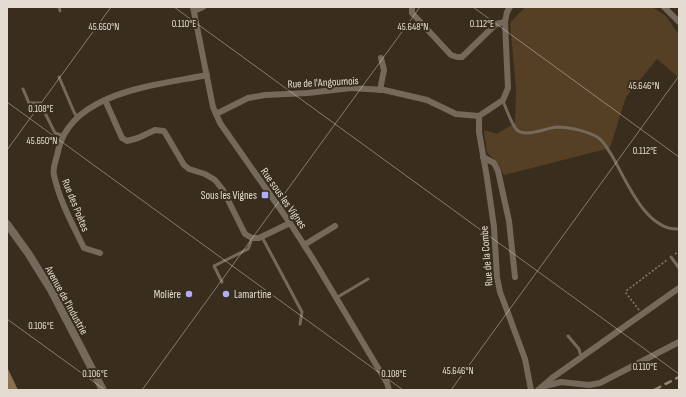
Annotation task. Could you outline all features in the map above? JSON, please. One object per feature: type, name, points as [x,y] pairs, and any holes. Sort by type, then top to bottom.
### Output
[{"type":"street","points":[[193,9],[204,7]]},
{"type":"street","points":[[412,7],[412,13],[418,20],[450,55],[457,57],[462,57],[496,24],[504,22]]},
{"type":"street","points":[[479,116],[503,100],[508,88],[504,22],[510,7]]},
{"type":"street","points":[[664,7],[679,22]]},
{"type":"street","name":"Rue sous les Vignes","points":[[193,9],[208,75],[213,107],[220,123],[304,245],[387,383],[389,390]]},
{"type":"street","points":[[380,90],[384,70],[381,58]]},
{"type":"street","name":"Rue des Poètes","points":[[100,253],[84,248],[64,206],[53,173],[59,145],[64,136],[77,117],[105,100],[122,93],[208,75]]},
{"type":"street","name":"Rue de l'Angoumois","points":[[216,114],[248,98],[265,95],[308,93],[351,88],[380,90],[427,100],[456,114],[479,116]]},
{"type":"street","points":[[105,100],[122,138],[127,141],[138,138],[155,130],[164,131],[184,165],[189,169],[204,174],[215,180],[223,190],[245,234],[252,238],[262,237],[290,223]]},
{"type":"street","name":"Rue de la Combe","points":[[479,116],[479,132],[494,227],[497,278],[500,292],[525,359],[531,390]]},
{"type":"street","points":[[483,157],[494,163],[498,171],[509,221],[515,277]]},
{"type":"street","name":"Avenue de l'Industrie","points":[[7,224],[28,253],[51,290],[103,390]]},
{"type":"street","points":[[304,245],[334,226]]},
{"type":"street","points":[[538,390],[581,357],[679,288]]},
{"type":"street","points":[[544,386],[561,382],[589,385],[600,383],[679,342]]},
{"type":"lane","points":[[59,7],[60,11]]},
{"type":"lane","points":[[59,77],[77,117]]},
{"type":"lane","points":[[23,89],[29,103],[40,103],[55,133],[64,136]]},
{"type":"lane","points":[[503,100],[514,127],[518,131],[523,133],[556,127],[592,134],[602,141],[635,197],[650,216],[664,227],[679,229]]},
{"type":"lane","points":[[262,237],[302,312],[300,324]]},
{"type":"lane","points":[[222,282],[214,266],[248,249],[252,238]]},
{"type":"lane","points":[[671,257],[679,268]]},
{"type":"lane","points":[[336,298],[368,279]]},
{"type":"lane","points":[[568,336],[578,349],[581,357]]},
{"type":"path","points":[[642,315],[626,291],[679,251]]},
{"type":"shaded area","points":[[525,7],[652,7],[666,16],[679,35],[679,78],[657,59],[626,97],[610,148],[504,175],[496,161],[487,152],[484,130],[497,134],[515,123],[516,89],[510,23]]},
{"type":"shaded area","points":[[7,367],[18,390],[7,390]]},
{"type":"railway","points":[[654,390],[679,377]]},
{"type":"place","name":"Sous les Vignes","points":[[265,195]]},
{"type":"place","name":"Molière","points":[[189,294]]},
{"type":"place","name":"Lamartine","points":[[226,294]]}]
